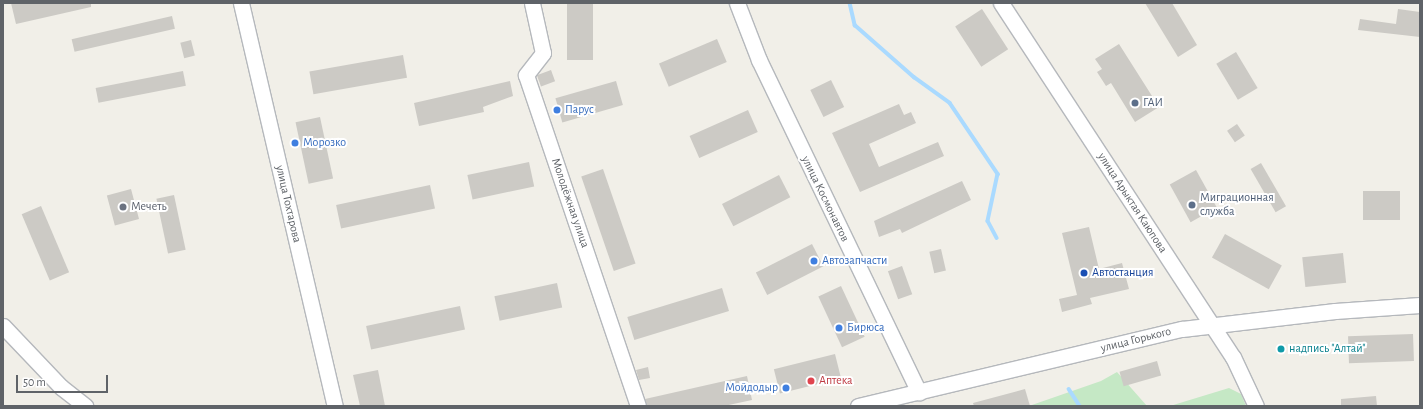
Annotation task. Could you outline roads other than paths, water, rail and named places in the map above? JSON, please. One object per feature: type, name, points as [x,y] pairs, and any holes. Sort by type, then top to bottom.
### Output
[{"type":"street","name":"улица Тохтарова","points":[[241,3],[335,406]]},
{"type":"street","name":"Молодёжная улица","points":[[532,3],[543,53],[526,75],[638,406]]},
{"type":"street","name":"улица Космонавтов","points":[[736,3],[759,60],[919,392]]},
{"type":"street","name":"улица Арыктая Каюпова","points":[[1001,3],[1233,357],[1256,406]]},
{"type":"street","name":"улица Горького","points":[[858,406],[1182,329],[1212,324],[1420,305]]},
{"type":"street","points":[[3,326],[61,387],[84,406]]},
{"type":"waterway","points":[[850,3],[855,25],[914,77],[950,103],[998,174],[988,221],[997,238]]},
{"type":"waterway","points":[[1069,389],[1080,406]]},
{"type":"place","name":"ГАИ","points":[[1135,103]]},
{"type":"place","name":"Парус","points":[[557,110]]},
{"type":"place","name":"Морозко","points":[[295,143]]},
{"type":"place","name":"Миграционная служба","points":[[1192,205]]},
{"type":"place","name":"Мечеть","points":[[123,207]]},
{"type":"place","name":"Автозапчасти","points":[[814,261]]},
{"type":"place","name":"Автостанция","points":[[1084,273]]},
{"type":"place","name":"Бирюса","points":[[839,328]]},
{"type":"place","name":"надпись \"Алтай\"","points":[[1281,349]]},
{"type":"place","name":"Аптека","points":[[811,381]]},
{"type":"place","name":"Мойдодыр","points":[[786,388]]}]
